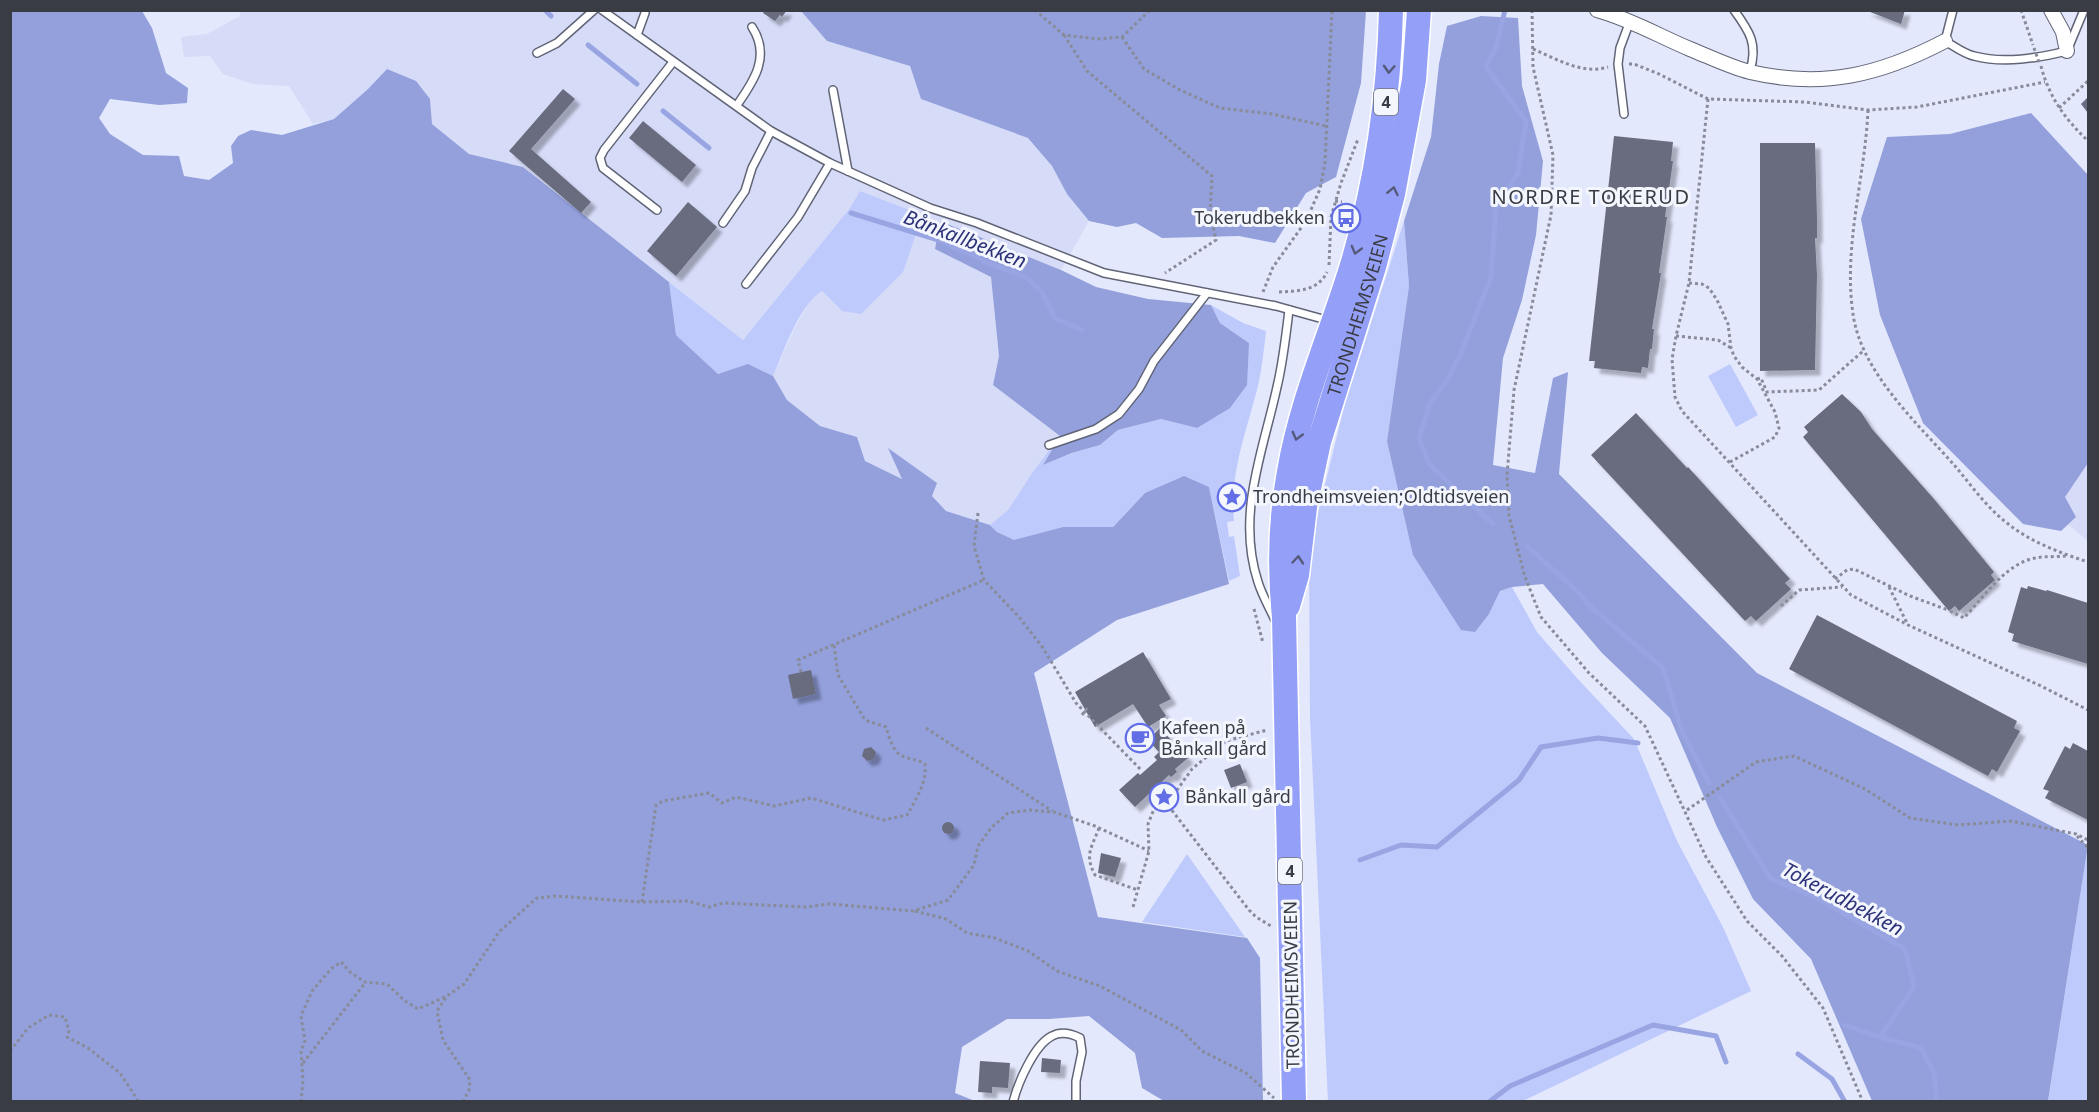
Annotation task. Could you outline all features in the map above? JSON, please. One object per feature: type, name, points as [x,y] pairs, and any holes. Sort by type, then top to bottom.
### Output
[{"type":"highway","name":"TRONDHEIMSVEIEN","points":[[1344,325],[1377,160],[1388,82],[1390,10]]},
{"type":"highway","name":"TRONDHEIMSVEIEN","points":[[1285,1101],[1291,928],[1285,641],[1280,546],[1289,471],[1305,409],[1374,267],[1393,194],[1414,80],[1419,10]]},
{"type":"street","points":[[1597,10],[1630,21],[1687,48],[1750,71],[1800,78],[1829,79],[1857,76],[1916,56],[1945,41]]},
{"type":"street","points":[[2051,10],[2063,32],[2067,51]]},
{"type":"lane","points":[[537,53],[557,43],[594,10]]},
{"type":"lane","points":[[602,10],[771,130],[830,163],[930,208],[977,223],[1104,273],[1260,303],[1344,325]]},
{"type":"lane","points":[[637,35],[645,10]]},
{"type":"lane","points":[[1734,10],[1751,33],[1754,56],[1750,71]]},
{"type":"lane","points":[[1953,10],[1945,41],[1972,56],[1997,59],[2021,59],[2067,51],[2084,10]]},
{"type":"lane","points":[[1624,114],[1618,63],[1620,48],[1630,21]]},
{"type":"lane","points":[[737,105],[753,82],[762,50],[759,38],[752,27]]},
{"type":"lane","points":[[657,210],[603,168],[600,158],[673,62]]},
{"type":"lane","points":[[833,90],[848,171]]},
{"type":"lane","points":[[723,223],[745,190],[752,168],[771,130]]},
{"type":"lane","points":[[746,284],[798,217],[830,163]]},
{"type":"lane","points":[[1049,445],[1096,429],[1119,414],[1139,389],[1154,362],[1208,292]]},
{"type":"lane","points":[[1285,641],[1258,580],[1251,532],[1257,461],[1277,389],[1289,310]]},
{"type":"lane","points":[[1013,1101],[1017,1087],[1041,1045],[1053,1035],[1070,1033],[1080,1038],[1082,1052],[1076,1080],[1076,1101]]},
{"type":"path","points":[[1035,10],[1064,35],[1087,71],[1212,176],[1210,212],[1216,240],[1151,282]]},
{"type":"path","points":[[1064,35],[1097,39],[1122,37],[1145,18],[1150,10]]},
{"type":"path","points":[[1260,303],[1266,280],[1273,267],[1306,221],[1316,201],[1324,169],[1332,10]]},
{"type":"path","points":[[1532,10],[1533,67],[1553,155],[1551,215],[1514,390],[1507,475],[1509,516],[1525,577],[1541,617],[1589,673],[1646,726],[1706,856],[1747,921],[1782,956],[1823,1008],[1863,1101]]},
{"type":"path","points":[[2020,10],[2049,91],[2071,124],[2088,141]]},
{"type":"path","points":[[1122,37],[1144,69],[1180,90],[1220,108],[1272,114],[1327,126]]},
{"type":"path","points":[[2059,108],[2088,81]]},
{"type":"path","points":[[1708,99],[1689,283],[1672,359],[1678,404],[1691,422],[1842,587],[1861,601],[1908,625],[2088,710]]},
{"type":"path","points":[[1868,110],[1850,286],[1856,334],[1863,351],[1894,397],[1996,514],[2017,531],[2088,562]]},
{"type":"path","points":[[1279,292],[1312,287],[1321,282],[1325,276],[1329,262],[1331,217],[1360,134]]},
{"type":"path","points":[[1335,201],[1342,202]]},
{"type":"path","points":[[1689,283],[1702,284],[1709,288],[1717,300],[1728,324],[1731,348],[1738,363],[1757,379],[1779,422],[1778,433],[1775,437],[1730,462]]},
{"type":"path","points":[[1676,336],[1718,340],[1731,348]]},
{"type":"path","points":[[1757,379],[1761,378],[1767,392],[1819,390],[1863,351]]},
{"type":"path","points":[[978,513],[974,546],[984,580],[1044,648],[1076,703],[1141,770]]},
{"type":"path","points":[[1835,579],[1847,570],[1854,569],[1964,618],[2008,571],[2021,563],[2034,558],[2069,555]]},
{"type":"path","points":[[801,672],[798,660],[984,580]]},
{"type":"path","points":[[1889,586],[1908,625]]},
{"type":"path","points":[[1781,606],[1799,590],[1842,587]]},
{"type":"path","points":[[642,902],[656,805],[663,801],[709,793],[722,803],[736,797],[774,806],[811,798],[883,820],[906,815],[919,794],[926,772],[925,764],[897,753],[886,727],[865,720],[838,675],[834,645]]},
{"type":"path","points":[[1082,715],[1088,707]]},
{"type":"path","points":[[926,728],[1054,812],[1099,828],[1149,851]]},
{"type":"path","points":[[1133,907],[1149,851],[1148,824],[1154,809],[1167,804],[1192,769],[1226,741],[1269,730]]},
{"type":"path","points":[[1686,810],[1756,762],[1794,756],[1865,789],[1910,818],[1958,825],[2012,821],[2076,834],[2088,840]]},
{"type":"path","points":[[1159,790],[1167,804],[1256,917],[1272,927],[1291,928]]},
{"type":"path","points":[[913,911],[948,900],[974,865],[978,846],[991,828],[1008,813],[1030,810],[1054,812]]},
{"type":"path","points":[[1099,828],[1090,850],[1089,863],[1095,874],[1138,890]]},
{"type":"path","points":[[2076,834],[2088,848]]},
{"type":"path","points":[[302,1101],[301,1051],[305,1041],[301,1016],[312,991],[332,968],[341,962],[351,973],[365,982],[387,984],[405,1001],[418,1009],[447,996],[464,984],[499,932],[537,898],[556,896],[642,902],[688,901],[709,907],[723,903],[806,907],[829,904],[913,911],[946,919],[967,933],[995,938],[1028,951],[1057,971],[1100,987],[1181,1030],[1202,1051],[1246,1073],[1285,1101]]},
{"type":"path","points":[[302,1065],[365,982]]},
{"type":"path","points":[[447,996],[437,1011],[443,1040],[470,1080],[469,1090],[463,1101]]},
{"type":"path","points":[[10,1051],[28,1028],[49,1015],[65,1017],[69,1031],[68,1037],[88,1048],[120,1073],[139,1101]]},
{"type":"shaded area","points":[[240,10],[801,11],[827,41],[910,66],[921,99],[1028,138],[1052,166],[1067,194],[1089,221],[1061,270],[941,221],[991,277],[999,356],[993,385],[1060,436],[1008,510],[990,525],[946,511],[889,449],[902,479],[865,461],[857,437],[820,426],[787,400],[773,376],[794,329],[812,297],[822,291],[842,311],[860,191],[850,208],[743,340],[523,167],[469,154],[432,124],[430,100],[387,69],[334,119],[313,124],[289,86],[253,84],[223,74],[210,56],[184,57],[181,37],[207,34],[240,16]]},
{"type":"shaded area","points":[[10,11],[142,11],[152,28],[166,73],[188,88],[187,103],[159,105],[110,99],[99,118],[110,134],[143,155],[179,156],[184,176],[209,180],[233,163],[231,146],[238,136],[251,130],[282,135],[334,119],[387,69],[416,81],[430,99],[432,124],[469,154],[523,167],[669,282],[676,335],[718,374],[748,364],[773,376],[787,400],[820,426],[857,437],[865,461],[902,479],[888,448],[937,483],[932,496],[946,511],[990,525],[997,532],[1014,540],[1063,527],[1113,527],[1145,493],[1184,476],[1209,487],[1229,584],[1117,620],[1034,673],[1098,917],[1247,938],[1260,958],[1263,1101],[1164,1101],[1142,1088],[1135,1053],[1089,1016],[1007,1019],[962,1047],[955,1093],[975,1101],[11,1101]]},
{"type":"shaded area","points":[[801,11],[1366,11],[1361,83],[1336,177],[1306,193],[1275,243],[1239,236],[1162,238],[1136,223],[1117,227],[1089,221],[1067,194],[1052,166],[1028,138],[921,99],[910,66],[827,41]]},
{"type":"shaded area","points":[[1481,16],[1518,18],[1522,86],[1543,161],[1536,235],[1522,300],[1503,358],[1493,465],[1535,473],[1553,378],[1568,372],[1559,474],[1757,673],[2088,845],[2048,1101],[1872,1101],[1811,959],[1753,899],[1717,827],[1670,718],[1602,653],[1543,584],[1512,587],[1500,591],[1489,614],[1475,632],[1461,630],[1413,555],[1387,441],[1409,286],[1404,221],[1431,137],[1439,64],[1447,26]]},
{"type":"shaded area","points":[[2031,113],[2088,175],[2088,463],[2065,497],[2076,517],[2061,531],[2023,524],[1923,423],[1880,315],[1861,219],[1887,137],[1950,134]]},
{"type":"shaded area","points":[[860,191],[917,213],[917,231],[903,272],[861,314],[842,311],[822,291],[799,317],[773,376],[748,365],[718,374],[676,335],[669,282],[743,340],[850,208]]},
{"type":"shaded area","points":[[940,221],[1061,270],[1096,287],[1148,299],[1211,305],[1220,323],[1249,343],[1247,385],[1230,408],[1197,428],[1161,419],[1118,430],[1100,445],[1043,465],[1060,436],[993,385],[999,356],[991,277],[935,249]]},
{"type":"shaded area","points":[[1404,221],[1409,286],[1387,441],[1489,614],[1500,591],[1512,587],[1537,632],[1634,739],[1677,841],[1723,927],[1751,991],[1523,1101],[1328,1102],[1310,717],[1309,550],[1345,403]]},
{"type":"shaded area","points":[[1211,305],[1243,323],[1266,331],[1258,386],[1236,469],[1234,521],[1227,522],[1229,537],[1234,536],[1240,576],[1229,581],[1209,487],[1145,493],[1113,527],[1063,527],[1014,541],[997,532],[990,525],[1008,510],[1060,436],[1043,465],[1100,445],[1118,430],[1161,419],[1197,428],[1249,343],[1220,323]]},
{"type":"shaded area","points":[[1730,364],[1758,415],[1736,427],[1708,376]]},
{"type":"shaded area","points":[[2088,456],[2088,541],[2041,502]]},
{"type":"shaded area","points":[[2088,845],[2088,1101],[2048,1102]]},
{"type":"shaded area","points":[[1187,854],[1245,937],[1142,922]]},
{"type":"building","points":[[765,10],[787,10],[775,21],[763,13]]},
{"type":"building","points":[[1865,10],[1905,10],[1901,24]]},
{"type":"building","points":[[563,89],[575,99],[531,149],[591,202],[581,213],[509,151]]},
{"type":"building","points":[[2088,97],[2088,113],[2081,104]]},
{"type":"building","points":[[643,121],[696,165],[682,182],[629,138]]},
{"type":"building","points":[[1614,136],[1673,142],[1671,161],[1673,161],[1659,273],[1661,273],[1652,329],[1654,329],[1652,349],[1650,349],[1648,368],[1642,367],[1641,373],[1594,368],[1595,361],[1589,361]]},
{"type":"building","points":[[1760,143],[1815,143],[1817,275],[1815,370],[1760,371]]},
{"type":"building","points":[[688,202],[717,227],[676,276],[647,251]]},
{"type":"building","points":[[1842,394],[1861,412],[1872,429],[1994,572],[1991,575],[1995,580],[1959,611],[1955,606],[1949,611],[1803,437],[1808,432],[1804,427]]},
{"type":"building","points":[[1636,413],[1790,579],[1785,583],[1791,589],[1756,621],[1751,616],[1745,621],[1591,455]]},
{"type":"building","points":[[2028,586],[2088,603],[2088,664],[2012,641],[2014,634],[2008,632],[2021,587],[2027,589]]},
{"type":"building","points":[[1817,615],[2017,721],[2014,728],[2020,731],[1997,772],[1992,769],[1988,776],[1789,669]]},
{"type":"building","points":[[1143,652],[1171,699],[1159,705],[1166,716],[1148,727],[1133,704],[1095,727],[1075,692]]},
{"type":"building","points":[[811,670],[816,694],[793,699],[788,675]]},
{"type":"building","points":[[1160,728],[1188,758],[1175,769],[1177,772],[1171,777],[1169,775],[1135,807],[1119,790],[1157,760],[1154,757],[1159,752],[1148,740]]},
{"type":"building","points":[[2073,743],[2088,751],[2088,820],[2045,798],[2049,791],[2043,789],[2065,746],[2070,749]]},
{"type":"building","points":[[871,747],[876,752],[874,759],[867,761],[862,756],[864,749]]},
{"type":"building","points":[[1240,764],[1247,782],[1231,788],[1224,770]]},
{"type":"building","points":[[948,822],[954,828],[948,834],[942,828]]},
{"type":"building","points":[[1101,853],[1121,858],[1115,877],[1098,873]]},
{"type":"building","points":[[1042,1058],[1061,1060],[1060,1073],[1041,1072]]},
{"type":"building","points":[[980,1061],[1010,1063],[1008,1088],[992,1087],[992,1093],[978,1092]]},
{"type":"waterway","name":"Bånkallbekken","points":[[545,10],[551,16]]},
{"type":"waterway","name":"Tokerudbekken","points":[[1493,524],[1429,464],[1419,438],[1430,403],[1446,382],[1459,358],[1491,277],[1496,208],[1518,173],[1526,121],[1486,67],[1496,47],[1505,10]]},
{"type":"waterway","name":"Bånkallbekken","points":[[588,45],[637,84]]},
{"type":"waterway","name":"Bånkallbekken","points":[[663,111],[709,148]]},
{"type":"waterway","name":"Bånkallbekken","points":[[851,213],[945,242],[983,261],[1027,278],[1042,292],[1055,318],[1082,330]]},
{"type":"waterway","name":"Tokerudbekken","points":[[1528,547],[1576,590],[1591,607],[1663,668],[1682,731],[1709,783]]},
{"type":"waterway","points":[[1360,860],[1401,845],[1437,847],[1519,780],[1541,747],[1598,738],[1638,743]]},
{"type":"waterway","name":"Tokerudbekken","points":[[1720,798],[1770,878],[1821,900],[1905,949],[1914,987],[1880,1037],[1921,1048],[1934,1073],[1937,1102]]},
{"type":"waterway","points":[[1489,1102],[1510,1086],[1653,1025],[1716,1036],[1726,1062]]},
{"type":"waterway","points":[[1845,1025],[1880,1037]]},
{"type":"waterway","points":[[1798,1054],[1832,1079],[1845,1102]]},
{"type":"place","name":"Tokerudbekken","points":[[1346,218]]},
{"type":"place","name":"Trondheimsveien;Oldtidsveien","points":[[1232,497]]},
{"type":"place","name":"Kafeen på Bånkall gård","points":[[1140,738]]},
{"type":"place","name":"Bånkall gård","points":[[1164,797]]},
{"type":"district","name":"NORDRE TOKERUD","points":[[1591,197]]}]
